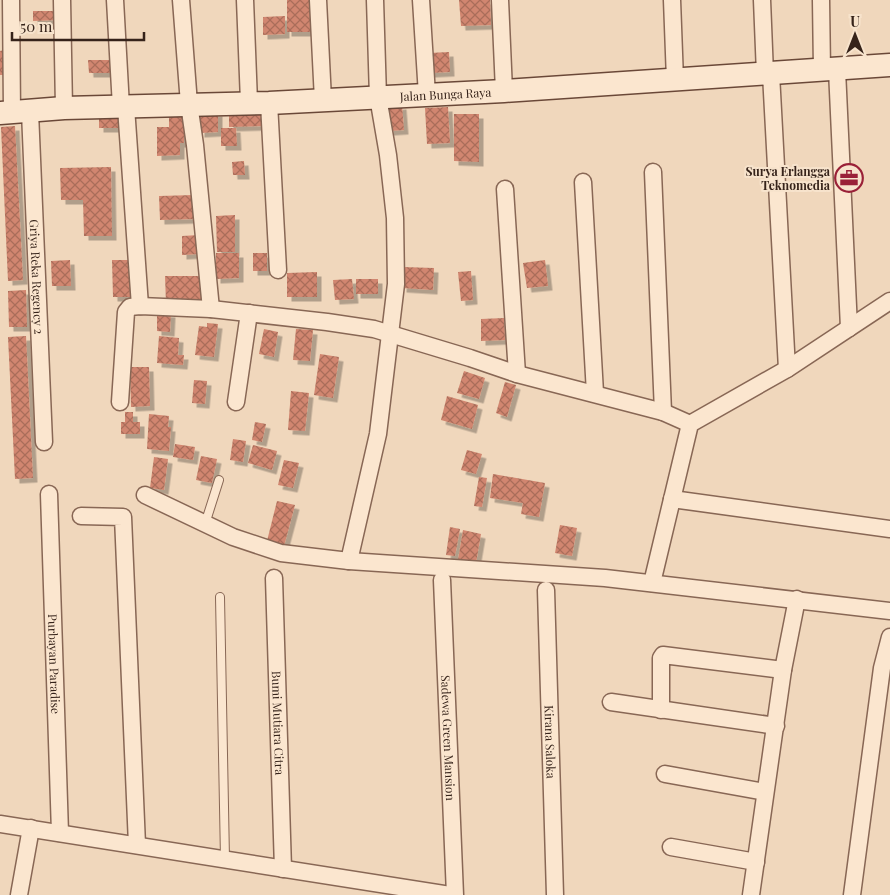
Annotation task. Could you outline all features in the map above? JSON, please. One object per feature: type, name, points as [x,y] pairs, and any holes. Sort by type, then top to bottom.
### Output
[{"type":"main road","name":"Jalan Bunga Raya","points":[[14,112],[64,108],[323,100],[504,91],[890,65]]},
{"type":"street","name":"Griya Reka Regency 2","points":[[11,0],[14,112],[44,442]]},
{"type":"street","points":[[62,0],[64,108]]},
{"type":"street","points":[[115,0],[140,306]]},
{"type":"street","points":[[181,0],[189,104],[212,309]]},
{"type":"street","points":[[245,0],[259,102],[278,270]]},
{"type":"street","points":[[318,0],[323,100]]},
{"type":"street","points":[[349,561],[378,434],[396,284],[395,218],[388,155],[378,97],[375,0]]},
{"type":"street","points":[[421,0],[427,95]]},
{"type":"street","points":[[500,0],[504,91]]},
{"type":"street","points":[[672,0],[675,80]]},
{"type":"street","points":[[762,0],[786,369]]},
{"type":"street","points":[[821,0],[830,70],[848,328]]},
{"type":"street","points":[[653,172],[663,412]]},
{"type":"street","points":[[583,182],[595,393]]},
{"type":"street","points":[[506,189],[517,374]]},
{"type":"street","points":[[652,583],[690,424],[786,369],[890,301]]},
{"type":"street","points":[[120,402],[126,312],[130,307],[140,306],[212,309],[249,313],[327,322],[390,334],[517,374],[663,412],[690,424]]},
{"type":"street","points":[[236,402],[249,313]]},
{"type":"street","name":"Purbayan Paradise","points":[[49,494],[60,833]]},
{"type":"street","points":[[145,495],[233,537],[266,549],[290,554],[349,561],[606,578],[890,610]]},
{"type":"street","points":[[672,499],[890,529]]},
{"type":"street","points":[[81,516],[123,516],[138,846]]},
{"type":"street","name":"Bumi Mutiara Citra","points":[[274,578],[284,869]]},
{"type":"street","name":"Sadewa Green Mansion","points":[[442,580],[455,895]]},
{"type":"street","name":"Kirana Saloka","points":[[546,590],[555,895]]},
{"type":"street","points":[[751,895],[783,670],[797,599]]},
{"type":"street","points":[[852,895],[882,668],[890,637]]},
{"type":"street","points":[[661,710],[661,658],[663,655],[783,670]]},
{"type":"street","points":[[611,702],[776,726]]},
{"type":"street","points":[[666,774],[765,792]]},
{"type":"street","points":[[0,824],[450,895]]},
{"type":"street","points":[[18,895],[31,828]]},
{"type":"street","points":[[671,848],[756,862]]},
{"type":"lane","points":[[205,524],[219,480]]},
{"type":"lane","points":[[220,597],[225,859]]},
{"type":"building","points":[[287,0],[312,0],[312,32],[287,32]]},
{"type":"building","points":[[459,0],[490,0],[491,25],[461,26]]},
{"type":"building","points":[[33,11],[57,11],[57,20],[33,21]]},
{"type":"building","points":[[285,16],[285,34],[263,35],[263,17]]},
{"type":"building","points":[[4,50],[4,75],[0,75],[0,51]]},
{"type":"building","points":[[449,52],[450,72],[430,73],[429,53]]},
{"type":"building","points":[[88,60],[112,60],[112,73],[89,73]]},
{"type":"building","points":[[402,105],[404,130],[389,131],[388,106]]},
{"type":"building","points":[[448,107],[450,143],[427,144],[425,108]]},
{"type":"building","points":[[262,109],[262,126],[229,127],[229,110]]},
{"type":"building","points":[[218,112],[218,132],[200,133],[200,113]]},
{"type":"building","points":[[169,113],[184,113],[184,143],[180,143],[180,155],[157,156],[157,127],[169,127]]},
{"type":"building","points":[[454,114],[479,114],[479,162],[454,161]]},
{"type":"building","points":[[99,115],[121,115],[121,128],[99,128]]},
{"type":"building","points":[[15,126],[23,280],[8,281],[1,127]]},
{"type":"building","points":[[221,128],[236,128],[237,146],[221,146]]},
{"type":"building","points":[[244,161],[245,175],[233,175],[232,162]]},
{"type":"building","points":[[111,167],[112,236],[84,236],[83,200],[61,200],[60,168]]},
{"type":"building","points":[[194,195],[195,219],[160,220],[159,196]]},
{"type":"building","points":[[235,215],[235,252],[217,252],[216,216]]},
{"type":"building","points":[[199,235],[200,254],[182,255],[182,236]]},
{"type":"building","points":[[216,253],[239,253],[239,278],[216,279]]},
{"type":"building","points":[[253,253],[267,253],[267,271],[253,271]]},
{"type":"building","points":[[70,260],[71,286],[52,286],[51,261]]},
{"type":"building","points":[[112,260],[134,260],[135,297],[113,297]]},
{"type":"building","points":[[545,260],[548,286],[527,288],[523,263]]},
{"type":"building","points":[[403,267],[434,268],[433,290],[402,288]]},
{"type":"building","points":[[471,271],[473,300],[461,301],[458,272]]},
{"type":"building","points":[[317,272],[317,297],[287,297],[287,273]]},
{"type":"building","points":[[165,276],[203,276],[203,302],[166,303]]},
{"type":"building","points":[[352,279],[354,299],[335,300],[333,280]]},
{"type":"building","points":[[356,279],[378,279],[378,294],[356,294]]},
{"type":"building","points":[[26,290],[27,327],[9,327],[8,291]]},
{"type":"building","points":[[157,312],[171,313],[170,332],[157,331]]},
{"type":"building","points":[[504,318],[505,340],[481,341],[481,319]]},
{"type":"building","points":[[207,323],[218,324],[214,357],[195,355],[199,326],[207,327]]},
{"type":"building","points":[[264,329],[278,332],[274,357],[259,354]]},
{"type":"building","points":[[296,329],[313,330],[310,361],[293,360]]},
{"type":"building","points":[[26,336],[33,478],[15,479],[8,337]]},
{"type":"building","points":[[159,336],[179,338],[178,355],[184,355],[183,365],[157,363]]},
{"type":"building","points":[[320,354],[339,357],[333,398],[314,395]]},
{"type":"building","points":[[130,367],[149,367],[150,406],[131,407]]},
{"type":"building","points":[[464,371],[485,378],[479,399],[457,393]]},
{"type":"building","points":[[194,380],[207,381],[205,404],[192,403]]},
{"type":"building","points":[[505,382],[516,385],[507,417],[496,413]]},
{"type":"building","points":[[291,391],[309,393],[305,431],[288,430]]},
{"type":"building","points":[[447,396],[478,405],[472,429],[441,420]]},
{"type":"building","points":[[125,412],[133,412],[133,422],[140,422],[140,434],[121,434],[121,422],[125,422]]},
{"type":"building","points":[[149,414],[169,416],[168,427],[171,427],[169,451],[147,449]]},
{"type":"building","points":[[255,422],[266,424],[262,442],[252,440]]},
{"type":"building","points":[[233,439],[246,441],[243,462],[230,460]]},
{"type":"building","points":[[175,444],[195,447],[193,460],[173,457]]},
{"type":"building","points":[[253,445],[277,451],[272,470],[248,463]]},
{"type":"building","points":[[467,450],[482,454],[476,474],[461,470]]},
{"type":"building","points":[[201,456],[217,459],[212,483],[196,480]]},
{"type":"building","points":[[154,457],[168,459],[164,490],[150,488]]},
{"type":"building","points":[[284,460],[299,463],[293,488],[278,485]]},
{"type":"building","points":[[493,474],[545,483],[539,517],[521,514],[523,503],[490,498]]},
{"type":"building","points":[[479,477],[487,478],[482,507],[474,506]]},
{"type":"building","points":[[277,501],[295,505],[284,546],[267,541]]},
{"type":"building","points":[[560,525],[577,528],[572,556],[555,553]]},
{"type":"building","points":[[450,527],[460,529],[455,556],[446,555]]},
{"type":"building","points":[[463,530],[481,534],[476,563],[458,560]]},
{"type":"place","name":"Surya Erlangga Teknomedia","points":[[849,178]]}]
